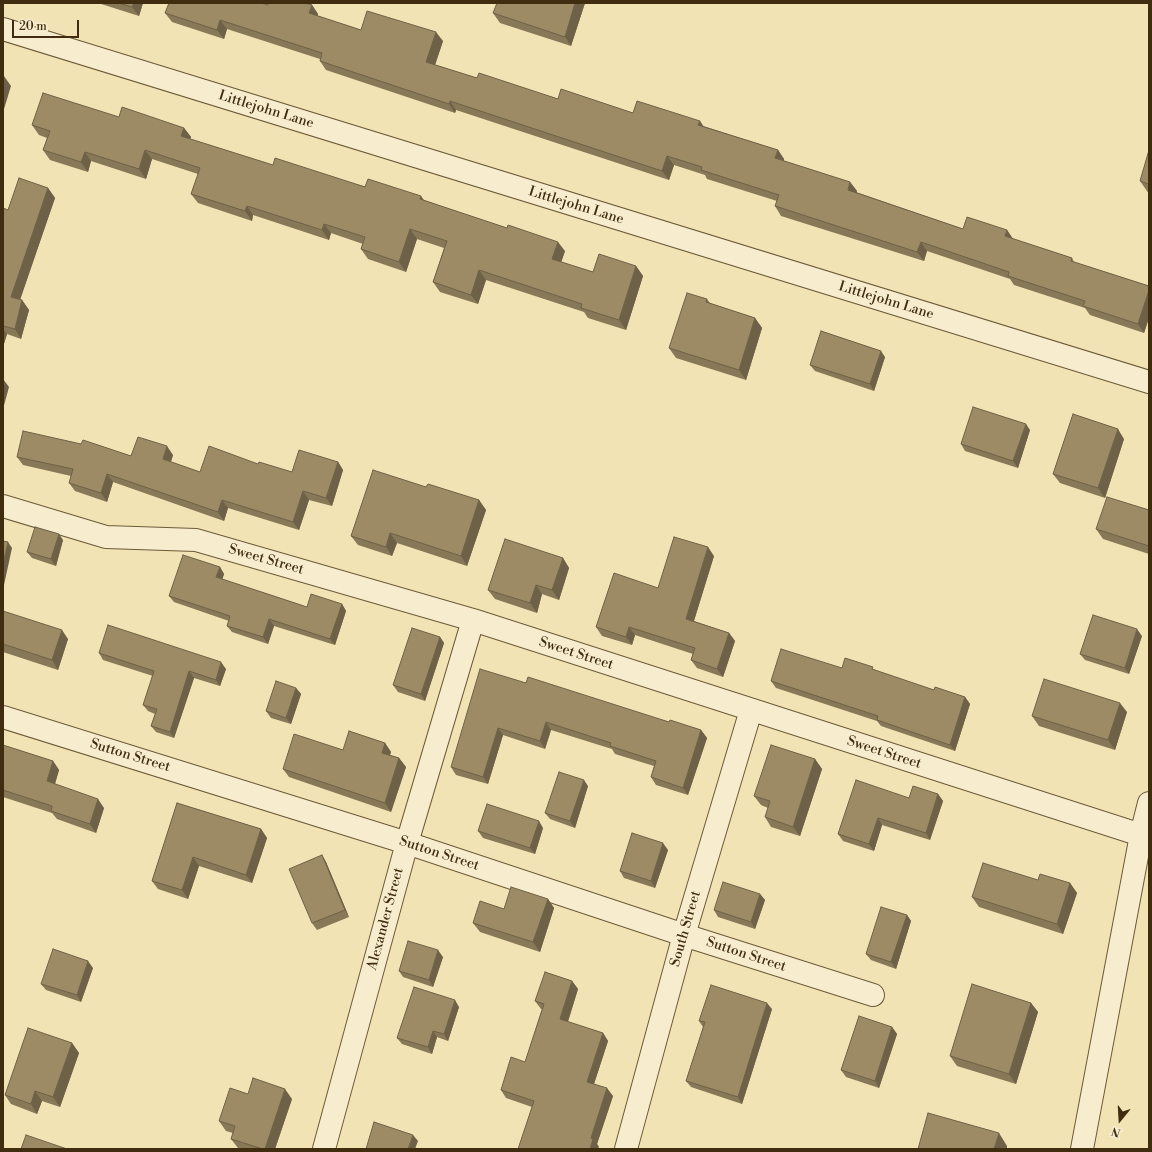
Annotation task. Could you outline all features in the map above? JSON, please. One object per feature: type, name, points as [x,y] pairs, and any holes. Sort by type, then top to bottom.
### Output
[{"type":"street","name":"Littlejohn Lane","points":[[3,30],[1149,382]]},
{"type":"street","name":"Sweet Street","points":[[3,506],[106,537],[196,540],[473,620],[1142,835]]},
{"type":"street","name":"Alexander Street","points":[[324,1149],[407,843],[473,620]]},
{"type":"street","name":"South Street","points":[[626,1149],[684,935],[751,710]]},
{"type":"street","name":"Sutton Street","points":[[3,717],[407,843],[684,935],[873,995]]},
{"type":"street","points":[[1082,1149],[1149,803]]},
{"type":"building","points":[[119,3],[134,3],[132,7]]},
{"type":"building","points":[[169,3],[261,3],[268,5],[269,3],[305,3],[312,5],[309,13],[361,30],[367,11],[436,32],[426,62],[477,78],[479,73],[558,99],[561,89],[633,113],[637,101],[700,121],[698,125],[778,150],[775,158],[850,182],[848,190],[963,229],[967,217],[1007,230],[1005,236],[1072,258],[1071,261],[1149,286],[1149,290],[1138,324],[1083,306],[1085,301],[1008,276],[1009,272],[921,242],[917,252],[775,206],[779,195],[701,170],[702,167],[667,156],[662,171],[450,101],[449,104],[320,61],[322,53],[220,20],[217,30],[165,13]]},
{"type":"building","points":[[497,3],[575,3],[565,37],[493,13]]},
{"type":"building","points":[[43,93],[119,117],[122,107],[184,128],[181,136],[273,165],[275,158],[365,187],[368,179],[421,196],[420,199],[507,228],[508,225],[558,242],[552,259],[593,272],[599,254],[636,266],[619,320],[581,308],[582,304],[479,270],[471,295],[433,282],[447,241],[410,229],[399,262],[361,249],[365,237],[324,224],[322,230],[247,206],[245,211],[191,194],[200,168],[145,150],[139,169],[85,152],[81,162],[43,150],[50,131],[32,125]]},
{"type":"building","points":[[1149,150],[1149,184],[1140,181]]},
{"type":"building","points":[[19,178],[48,188],[11,297],[22,300],[15,329],[3,326],[3,208],[8,210]]},
{"type":"building","points":[[687,293],[707,299],[706,302],[755,318],[739,370],[669,348]]},
{"type":"building","points":[[821,331],[881,351],[870,384],[810,365]]},
{"type":"building","points":[[973,407],[1026,424],[1013,461],[961,444]]},
{"type":"building","points":[[1073,414],[1118,429],[1098,488],[1053,474]]},
{"type":"building","points":[[23,431],[81,444],[83,440],[131,456],[138,437],[167,446],[163,459],[200,472],[209,446],[258,464],[259,462],[292,472],[299,450],[338,462],[326,498],[303,491],[293,522],[222,500],[218,512],[107,474],[101,493],[69,483],[73,469],[17,457]]},
{"type":"building","points":[[373,470],[426,487],[428,484],[479,500],[461,556],[390,533],[386,547],[351,536]]},
{"type":"building","points":[[1107,497],[1149,510],[1149,546],[1096,529]]},
{"type":"building","points":[[35,527],[59,534],[51,559],[27,552]]},
{"type":"building","points":[[674,537],[708,547],[686,619],[729,633],[717,669],[691,660],[695,648],[629,627],[626,637],[596,627],[614,573],[658,588]]},
{"type":"building","points":[[505,539],[563,558],[552,590],[536,585],[530,603],[488,590]]},
{"type":"building","points":[[3,541],[8,542],[3,564]]},
{"type":"building","points":[[183,555],[220,567],[216,577],[307,607],[311,594],[342,604],[330,639],[269,619],[263,637],[227,626],[230,616],[169,596]]},
{"type":"building","points":[[3,611],[62,630],[52,660],[3,644]]},
{"type":"building","points":[[1093,615],[1137,629],[1125,668],[1080,654]]},
{"type":"building","points":[[108,625],[221,662],[216,680],[189,671],[170,732],[151,726],[157,709],[143,705],[154,671],[99,653]]},
{"type":"building","points":[[412,628],[440,637],[421,694],[393,685]]},
{"type":"building","points":[[781,649],[842,668],[845,658],[873,667],[872,669],[934,690],[935,687],[965,697],[950,745],[877,720],[878,716],[771,681]]},
{"type":"building","points":[[480,669],[526,683],[528,677],[669,722],[670,720],[701,730],[683,788],[651,777],[656,761],[610,746],[611,743],[546,722],[540,741],[498,728],[483,777],[451,767]]},
{"type":"building","points":[[1044,679],[1120,703],[1108,740],[1032,716]]},
{"type":"building","points":[[276,681],[296,688],[286,718],[266,711]]},
{"type":"building","points":[[349,731],[385,743],[382,753],[399,758],[385,803],[283,769],[294,734],[343,750]]},
{"type":"building","points":[[3,745],[53,761],[47,781],[98,799],[90,824],[51,811],[52,806],[3,790]]},
{"type":"building","points":[[771,745],[815,759],[793,827],[765,817],[770,801],[754,796]]},
{"type":"building","points":[[559,772],[584,780],[570,821],[545,813]]},
{"type":"building","points":[[856,780],[909,798],[913,786],[938,794],[926,833],[878,818],[869,844],[838,834]]},
{"type":"building","points":[[177,803],[261,829],[246,875],[193,857],[182,890],[152,881]]},
{"type":"building","points":[[487,804],[539,821],[530,848],[478,831]]},
{"type":"building","points":[[632,833],[663,843],[651,881],[620,871]]},
{"type":"building","points":[[322,855],[345,910],[312,923],[289,869]]},
{"type":"building","points":[[983,863],[1038,880],[1040,874],[1070,883],[1057,924],[972,897]]},
{"type":"building","points":[[723,882],[760,894],[751,922],[714,910]]},
{"type":"building","points":[[511,887],[548,899],[533,942],[473,923],[480,901],[504,909]]},
{"type":"building","points":[[881,907],[907,915],[891,962],[866,954]]},
{"type":"building","points":[[408,941],[438,950],[429,980],[399,971]]},
{"type":"building","points":[[53,949],[88,961],[77,995],[41,984]]},
{"type":"building","points":[[545,972],[572,981],[560,1019],[603,1033],[587,1082],[607,1088],[591,1138],[593,1139],[590,1149],[518,1149],[534,1101],[501,1090],[511,1057],[525,1062],[544,1004],[535,1001]]},
{"type":"building","points":[[972,984],[1031,1003],[1009,1074],[950,1056]]},
{"type":"building","points":[[711,985],[767,1003],[738,1097],[686,1081],[705,1022],[699,1021]]},
{"type":"building","points":[[414,987],[455,1000],[444,1034],[433,1031],[428,1047],[397,1038]]},
{"type":"building","points":[[859,1016],[892,1027],[875,1081],[841,1070]]},
{"type":"building","points":[[28,1028],[72,1043],[53,1097],[35,1091],[31,1104],[5,1095]]},
{"type":"building","points":[[253,1078],[285,1089],[265,1149],[231,1139],[235,1126],[219,1121],[230,1088],[248,1094]]},
{"type":"building","points":[[928,1113],[999,1133],[994,1149],[918,1149]]},
{"type":"building","points":[[374,1122],[413,1135],[408,1149],[366,1149]]},
{"type":"building","points":[[26,1135],[67,1149],[21,1149]]}]
